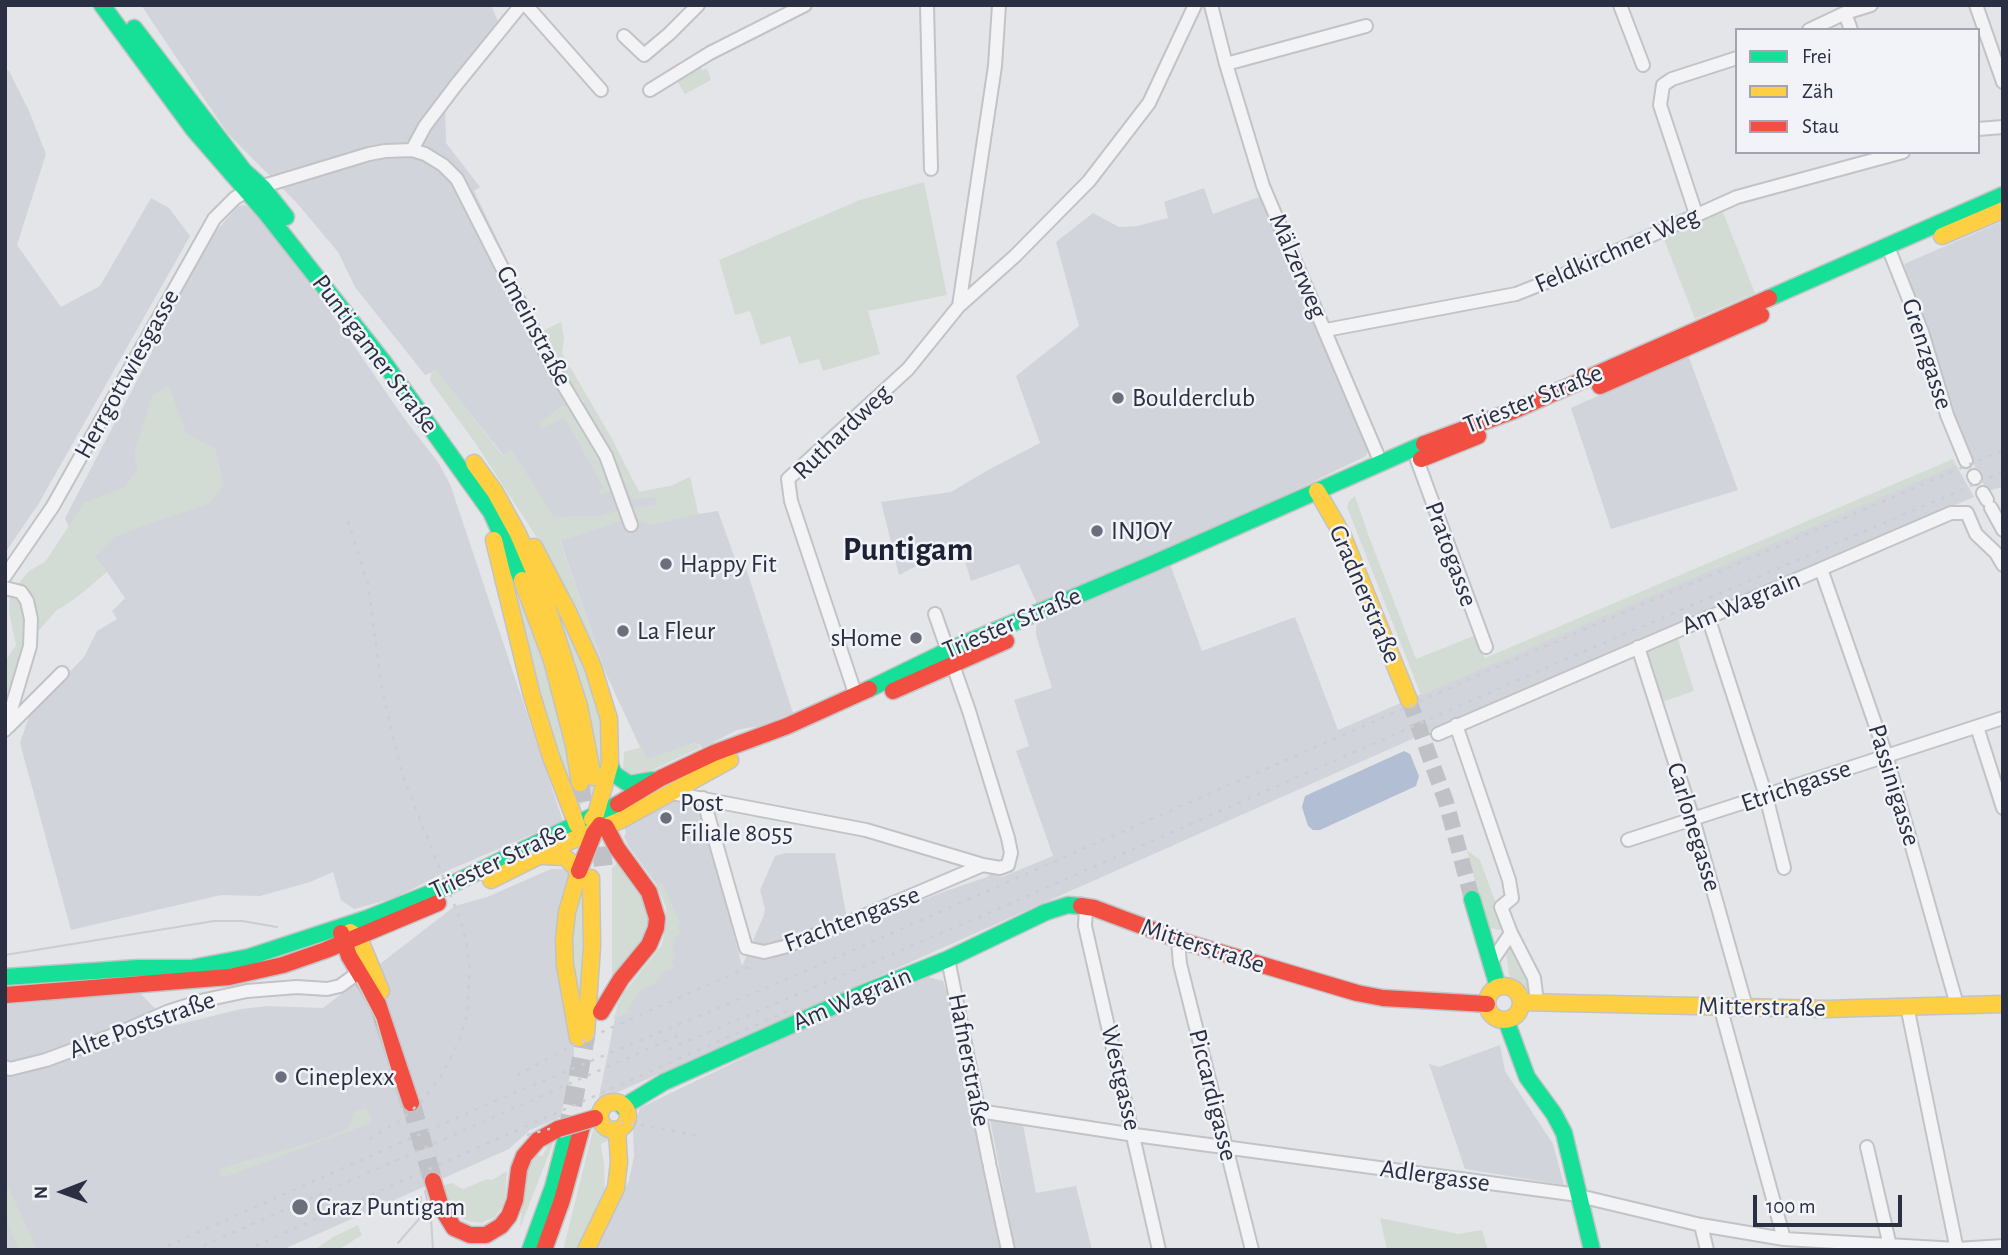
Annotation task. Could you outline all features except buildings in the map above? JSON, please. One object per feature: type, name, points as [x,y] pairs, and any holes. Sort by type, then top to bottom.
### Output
[{"type":"main road","name":"Puntigamer Straße","points":[[102,5],[194,130],[255,190],[384,343],[495,492],[518,534],[541,588],[562,649],[579,740]]},
{"type":"main road","name":"Puntigamer Straße","points":[[118,5],[244,171],[266,213],[385,364],[476,489],[503,535],[523,582],[579,740]]},
{"type":"main road","name":"Triester Straße","points":[[5,995],[229,977],[283,965],[351,940],[542,856],[665,785],[714,753],[787,726],[951,657],[1319,496],[1417,460],[1619,378],[1890,252],[2003,195]]},
{"type":"main road","name":"Triester Straße","points":[[1319,496],[1381,463],[1448,433],[1513,411],[1810,279],[2003,210]]},
{"type":"main road","points":[[476,489],[496,547],[532,696],[551,757],[593,825],[617,848],[649,892],[657,918],[649,945],[621,979],[591,1028]]},
{"type":"main road","points":[[495,492],[525,531],[548,570],[593,667],[609,719],[610,765],[593,825],[591,1028]]},
{"type":"main road","name":"Gradnerstraße","points":[[1319,496],[1342,534],[1409,700]]},
{"type":"main road","name":"Triester Straße","points":[[5,977],[138,968],[191,968],[249,957],[368,918],[593,825],[615,806],[796,735],[951,657]]},
{"type":"main road","points":[[579,740],[587,780]]},
{"type":"main road","points":[[610,765],[614,774],[629,784],[665,785]]},
{"type":"main road","points":[[542,856],[565,857],[591,874],[604,968],[591,1028]]},
{"type":"main road","points":[[591,874],[567,912],[564,939],[565,965],[591,1028]]},
{"type":"main road","points":[[1472,899],[1498,987]]},
{"type":"main road","name":"Am Wagrain","points":[[623,1107],[651,1088],[674,1077],[861,994],[948,959],[1053,909],[1068,905],[1086,906]]},
{"type":"main road","name":"Mitterstraße","points":[[1086,906],[1178,940],[1357,993],[1383,998],[1487,1004]]},
{"type":"main road","points":[[340,926],[351,940],[391,1016],[404,1067],[405,1083]]},
{"type":"main road","points":[[351,940],[357,970],[378,1004],[411,1103]]},
{"type":"main road","points":[[1508,986],[1529,1002],[1517,1015],[1506,1020],[1493,1016],[1487,1004],[1490,992],[1498,987],[1508,986]]},
{"type":"main road","name":"Mitterstraße","points":[[1529,1002],[1826,1009],[2003,1004]]},
{"type":"main road","points":[[1506,1020],[1527,1077],[1554,1114],[1564,1133],[1592,1250]]},
{"type":"main road","points":[[433,1181],[441,1207],[454,1228],[470,1235],[486,1235],[501,1226],[509,1216],[519,1169],[524,1156],[538,1140],[593,1121],[607,1129],[622,1128],[627,1120],[623,1107],[617,1103],[607,1104],[593,1121],[544,1250]]},
{"type":"main road","points":[[586,1250],[616,1188],[619,1162],[617,1130]]},
{"type":"main road","points":[[530,1250],[553,1187],[563,1132]]},
{"type":"street","points":[[255,190],[369,154],[412,150],[425,126],[520,5]]},
{"type":"street","points":[[526,5],[601,90]]},
{"type":"street","points":[[624,36],[643,55],[698,5]]},
{"type":"street","points":[[650,90],[710,53],[805,5]]},
{"type":"street","points":[[927,5],[931,169]]},
{"type":"street","points":[[959,306],[995,66],[999,5]]},
{"type":"street","name":"Ruthardweg","points":[[856,696],[791,501],[788,480],[908,369],[959,306],[1015,256],[1089,181],[1149,103],[1195,5]]},
{"type":"street","name":"Mälzerweg","points":[[1211,5],[1226,64],[1264,186],[1381,463]]},
{"type":"street","points":[[1620,5],[1643,65]]},
{"type":"street","points":[[1813,28],[1845,13],[1871,5]]},
{"type":"street","points":[[1976,5],[2003,82]]},
{"type":"street","points":[[1845,13],[1850,28]]},
{"type":"street","points":[[1226,64],[1366,26]]},
{"type":"street","points":[[1696,214],[1660,105],[1663,85],[1672,79],[1735,59]]},
{"type":"street","points":[[1980,129],[2003,127]]},
{"type":"street","name":"Gmeinstraße","points":[[412,150],[443,165],[466,192],[552,366],[606,456],[631,525]]},
{"type":"street","name":"Feldkirchner Weg","points":[[1326,330],[1516,294],[1737,197],[1891,154]]},
{"type":"street","name":"Herrgottwiesgasse","points":[[5,576],[53,506],[205,232],[232,202],[255,190]]},
{"type":"street","name":"Grenzgasse","points":[[1890,252],[1922,332],[1947,415],[1966,461]]},
{"type":"street","name":"Pratogasse","points":[[1417,460],[1486,648]]},
{"type":"street","points":[[1987,501],[2003,530]]},
{"type":"street","name":"Am Wagrain","points":[[1438,734],[1945,515],[1967,513],[1974,530],[1996,552],[2003,565]]},
{"type":"street","name":"Passinigasse","points":[[1821,569],[1886,755],[1957,1005]]},
{"type":"street","points":[[5,588],[21,592],[27,601],[31,619],[30,646],[5,730]]},
{"type":"street","points":[[665,785],[703,798],[866,830],[983,865],[1008,865],[1011,853],[951,657],[934,614]]},
{"type":"street","points":[[1708,617],[1766,796],[1784,868]]},
{"type":"street","name":"Carlonegasse","points":[[1638,647],[1693,820],[1746,1007]]},
{"type":"street","points":[[5,730],[62,673]]},
{"type":"street","name":"Etrichgasse","points":[[1629,840],[2003,718]]},
{"type":"street","points":[[1456,726],[1509,880],[1512,898],[1501,907],[1534,978],[1529,1002]]},
{"type":"street","points":[[1977,727],[2003,807]]},
{"type":"street","name":"Frachtengasse","points":[[703,798],[746,948],[764,952],[785,947],[983,865]]},
{"type":"street","name":"Westgasse","points":[[1086,906],[1085,926],[1135,1135],[1159,1250]]},
{"type":"street","points":[[1492,961],[1511,933]]},
{"type":"street","name":"Piccardigasse","points":[[1178,940],[1180,964],[1252,1250]]},
{"type":"street","name":"Hafnerstraße","points":[[948,959],[1009,1250]]},
{"type":"street","name":"Alte Poststraße","points":[[5,1067],[10,1069],[46,1060],[205,1000],[256,990],[297,987],[327,989],[340,986],[355,975],[357,970]]},
{"type":"street","points":[[1720,1006],[1784,1239]]},
{"type":"street","points":[[1906,1006],[1957,1250]]},
{"type":"street","name":"Adlergasse","points":[[979,1111],[1580,1196],[1701,1225],[1817,1245],[1890,1245],[1957,1250],[2003,1247]]},
{"type":"street","points":[[1867,1147],[1890,1245]]},
{"type":"street","points":[[1701,1225],[1707,1250]]},
{"type":"shaded area","points":[[141,5],[491,5],[498,22],[497,35],[445,101],[446,143],[480,187],[474,191],[532,311],[522,315],[569,405],[590,401],[639,492],[671,486],[690,477],[698,514],[718,511],[737,564],[744,562],[793,713],[759,726],[737,730],[702,748],[695,743],[646,760],[607,676],[560,540],[510,450],[504,456],[436,371],[425,375],[355,287],[338,252],[296,202],[228,134]]},
{"type":"shaded area","points":[[700,67],[702,70],[707,68],[711,80],[685,94],[677,81]]},
{"type":"shaded area","points":[[5,70],[9,71],[29,111],[46,154],[17,245],[61,307],[100,286],[151,198],[169,208],[190,236],[39,503],[5,553]]},
{"type":"shaded area","points":[[924,182],[947,295],[868,311],[880,354],[823,371],[819,359],[799,364],[790,336],[761,345],[750,311],[735,315],[719,260],[860,200]]},
{"type":"shaded area","points":[[1204,188],[1213,214],[1264,195],[1369,450],[1366,456],[1166,553],[1202,651],[1295,617],[1338,730],[1951,466],[1956,465],[1974,497],[1437,728],[598,1101],[618,1004],[662,945],[667,922],[666,907],[657,885],[629,847],[624,837],[626,833],[623,823],[694,783],[742,966],[764,915],[760,890],[775,856],[785,853],[835,853],[849,930],[990,874],[1002,877],[1053,856],[1016,751],[1029,746],[1014,700],[1052,688],[1036,635],[1037,604],[1019,564],[971,581],[961,548],[899,575],[881,502],[951,492],[1040,443],[1016,376],[1079,326],[1056,242],[1093,213],[1119,227],[1137,226],[1168,218],[1164,202]]},
{"type":"shaded area","points":[[246,205],[276,238],[325,304],[406,421],[438,462],[450,484],[563,821],[447,871],[395,898],[354,909],[341,900],[333,872],[310,882],[260,896],[221,895],[71,930],[20,743],[31,711],[84,657],[97,631],[117,619],[112,611],[125,598],[65,518],[152,352],[148,341],[156,333],[211,237],[238,206]]},
{"type":"shaded area","points":[[1722,210],[1755,293],[1695,319],[1663,237]]},
{"type":"shaded area","points":[[2003,221],[2003,487],[1987,491],[1964,445],[1904,264]]},
{"type":"shaded area","points":[[561,322],[564,338],[562,353],[639,492],[671,486],[690,477],[698,514],[651,525],[640,521],[635,514],[633,508],[657,505],[656,497],[632,499],[611,449],[542,331]]},
{"type":"shaded area","points":[[1688,355],[1738,490],[1611,529],[1571,408]]},
{"type":"shaded area","points":[[436,370],[503,456],[511,449],[554,517],[601,516],[620,510],[623,520],[560,541],[607,676],[573,602],[541,544],[476,444],[430,381],[431,374]]},
{"type":"shaded area","points":[[169,386],[186,433],[215,449],[224,484],[210,503],[115,536],[95,557],[107,572],[56,611],[26,645],[5,701],[5,661],[16,645],[9,612],[10,593],[29,571],[45,562],[84,503],[125,487],[138,469],[134,454],[152,396]]},
{"type":"shaded area","points":[[562,406],[569,406],[595,450],[613,491],[602,494],[598,492],[604,488],[564,417],[542,429],[539,423]]},
{"type":"shaded area","points":[[1953,459],[1956,465],[1421,695],[1347,507],[1355,496],[1416,659],[1476,635],[1485,658]]},
{"type":"shaded area","points":[[547,587],[598,702],[604,750],[597,795],[578,806],[564,779],[515,598]]},
{"type":"shaded area","points":[[1677,636],[1694,691],[1662,702],[1647,653],[1650,647]]},
{"type":"shaded area","points":[[695,743],[701,747],[644,774],[634,777],[623,768],[624,752],[642,747],[647,759]]},
{"type":"shaded area","points":[[1467,850],[1480,860],[1503,923],[1501,930],[1490,928],[1484,916]]},
{"type":"shaded area","points":[[619,861],[649,909],[648,933],[612,978],[612,868]]},
{"type":"shaded area","points":[[551,869],[571,869],[574,1057],[561,1117],[530,1130],[509,1149],[282,1250],[5,1250],[5,1005],[89,996],[141,994],[172,1026],[241,1009],[268,1006],[323,1008],[455,906],[487,897]]},
{"type":"shaded area","points":[[662,883],[680,923],[677,925],[681,934],[674,937],[672,951],[675,959],[671,961],[674,968],[660,974],[661,978],[655,981],[656,983],[642,989],[628,1008],[629,1012],[613,1019],[623,994],[662,945],[667,922],[666,907],[657,885]]},
{"type":"shaded area","points":[[584,887],[581,992],[579,1007],[570,937]]},
{"type":"shaded area","points":[[1511,944],[1529,975],[1532,993],[1512,980],[1509,974],[1506,953]]},
{"type":"shaded area","points":[[928,977],[943,981],[954,1014],[1002,1250],[596,1250],[629,1180],[634,1156],[633,1130],[640,1108],[805,1028]]},
{"type":"shaded area","points":[[1500,1045],[1505,1071],[1553,1144],[1564,1185],[1465,1169],[1429,1064],[1439,1067]]},
{"type":"shaded area","points":[[365,1108],[370,1115],[371,1121],[368,1124],[227,1176],[219,1173],[222,1168],[346,1130],[354,1112]]},
{"type":"shaded area","points":[[990,1119],[1023,1125],[1036,1193],[1076,1186],[1092,1250],[1015,1250]]},
{"type":"shaded area","points":[[594,1126],[605,1131],[609,1140],[601,1144],[605,1190],[578,1250],[563,1250]]},
{"type":"shaded area","points":[[554,1141],[520,1228],[524,1180],[537,1155],[542,1156],[550,1142]]},
{"type":"shaded area","points":[[507,1171],[502,1207],[495,1217],[481,1223],[461,1218],[441,1186],[452,1183],[463,1189],[487,1179],[492,1180]]},
{"type":"shaded area","points":[[5,1180],[37,1250],[19,1250],[5,1217]]},
{"type":"shaded area","points":[[1380,1218],[1458,1234],[1482,1230],[1488,1250],[1387,1250]]},
{"type":"shaded area","points":[[358,1225],[362,1235],[338,1250],[314,1250],[333,1237]]},
{"type":"water","points":[[1404,751],[1410,754],[1419,776],[1416,786],[1320,830],[1313,830],[1308,826],[1302,807],[1305,796]]},
{"type":"tunnel","points":[[1409,700],[1446,802],[1472,899]]},
{"type":"tunnel","points":[[580,783],[586,835]]},
{"type":"tunnel","points":[[598,818],[604,872]]},
{"type":"tunnel","points":[[567,1134],[586,1035]]},
{"type":"tunnel","points":[[411,1103],[433,1181]]},
{"type":"tram line","points":[[5,955],[214,921],[242,921],[277,927]]},
{"type":"tram line","points":[[357,983],[376,1020],[401,1107]]},
{"type":"tram line","points":[[425,1191],[431,1218],[433,1250]]},
{"type":"tram line","points":[[398,1243],[419,1219],[421,1197]]},
{"type":"railway","points":[[158,1250],[500,1099],[787,979],[1548,645],[2003,450]]},
{"type":"railway","points":[[669,1049],[2003,472]]},
{"type":"railway","points":[[348,521],[368,584],[381,684],[399,762],[460,919],[470,970],[466,1019],[458,1044],[440,1078],[422,1101],[401,1120],[363,1143]]},
{"type":"railway","points":[[517,1075],[579,1042],[751,966]]},
{"type":"railway","points":[[246,1250],[794,1008]]},
{"type":"railway","points":[[194,1250],[677,1036]]},
{"type":"railway","points":[[527,1135],[564,1125],[601,1121],[635,1124],[700,1136]]},
{"type":"traffic: fast","points":[[102,5],[194,130],[266,213],[385,364],[491,512],[522,580]]},
{"type":"traffic: fast","points":[[134,28],[244,171],[263,188],[286,217]]},
{"type":"traffic: fast","points":[[1769,298],[2003,195]]},
{"type":"traffic: fast","points":[[869,689],[949,650],[1424,444]]},
{"type":"traffic: fast","points":[[610,765],[614,774],[629,784],[653,780]]},
{"type":"traffic: fast","points":[[5,977],[138,968],[191,968],[249,957],[368,918],[448,886],[618,804]]},
{"type":"traffic: fast","points":[[1472,899],[1498,987]]},
{"type":"traffic: fast","points":[[623,1107],[664,1082],[861,994],[948,959],[1046,912],[1068,905],[1081,906]]},
{"type":"traffic: fast","points":[[1506,1020],[1527,1077],[1554,1114],[1564,1133],[1592,1250]]},
{"type":"traffic: fast","points":[[530,1250],[553,1187],[567,1134]]},
{"type":"traffic: slow","points":[[1942,236],[2003,210]]},
{"type":"traffic: slow","points":[[474,463],[495,492],[518,534],[541,588],[579,706],[593,777]]},
{"type":"traffic: slow","points":[[1317,491],[1342,534],[1409,700]]},
{"type":"traffic: slow","points":[[494,540],[532,696],[551,757],[577,825]]},
{"type":"traffic: slow","points":[[534,547],[593,667],[609,719],[610,765],[596,814],[592,819]]},
{"type":"traffic: slow","points":[[522,580],[552,660],[574,745],[580,783]]},
{"type":"traffic: slow","points":[[491,880],[563,844],[621,820],[730,760]]},
{"type":"traffic: slow","points":[[543,856],[565,857],[579,871],[567,912],[564,939],[565,965],[578,1038]]},
{"type":"traffic: slow","points":[[586,1034],[592,946],[591,878]]},
{"type":"traffic: slow","points":[[350,932],[359,938],[381,991]]},
{"type":"traffic: slow","points":[[1504,986],[1516,991],[1521,1003],[1516,1015],[1504,1020],[1492,1015],[1487,1003],[1492,991],[1504,986]]},
{"type":"traffic: slow","points":[[1521,1002],[1826,1009],[2003,1004]]},
{"type":"traffic: slow","points":[[614,1102],[624,1106],[628,1116],[624,1126],[614,1130],[604,1126],[600,1116],[604,1106],[614,1102]]},
{"type":"traffic: slow","points":[[586,1250],[616,1188],[619,1162],[617,1130]]},
{"type":"traffic: jam","points":[[1424,444],[1513,411],[1769,298]]},
{"type":"traffic: jam","points":[[1600,386],[1761,315]]},
{"type":"traffic: jam","points":[[1421,459],[1478,436]]},
{"type":"traffic: jam","points":[[893,691],[1006,641]]},
{"type":"traffic: jam","points":[[618,804],[661,778],[714,753],[787,726],[869,689]]},
{"type":"traffic: jam","points":[[579,871],[594,833],[600,825]]},
{"type":"traffic: jam","points":[[601,1012],[621,979],[649,945],[657,918],[649,892],[617,848],[606,827]]},
{"type":"traffic: jam","points":[[5,995],[229,977],[283,965],[326,950],[438,903]]},
{"type":"traffic: jam","points":[[1081,906],[1094,908],[1185,942],[1357,993],[1383,998],[1487,1004]]},
{"type":"traffic: jam","points":[[341,933],[349,956],[378,1004],[411,1103]]},
{"type":"traffic: jam","points":[[558,1129],[595,1118]]},
{"type":"traffic: jam","points":[[544,1250],[562,1200],[582,1127]]},
{"type":"traffic: jam","points":[[433,1181],[441,1207],[454,1228],[470,1235],[486,1235],[501,1226],[509,1216],[524,1156],[538,1140],[558,1129]]},
{"type":"place","name":"Boulderclub","points":[[1118,398]]},
{"type":"place","name":"INJOY","points":[[1097,531]]},
{"type":"place","name":"Happy Fit","points":[[666,564]]},
{"type":"place","name":"La Fleur","points":[[623,631]]},
{"type":"place","name":"sHome","points":[[916,638]]},
{"type":"place","name":"Post Filiale 8055","points":[[666,818]]},
{"type":"place","name":"Cineplexx","points":[[281,1077]]},
{"type":"place","name":"Graz Puntigam","points":[[300,1207]]},
{"type":"district","name":"Puntigam","points":[[908,550]]}]
